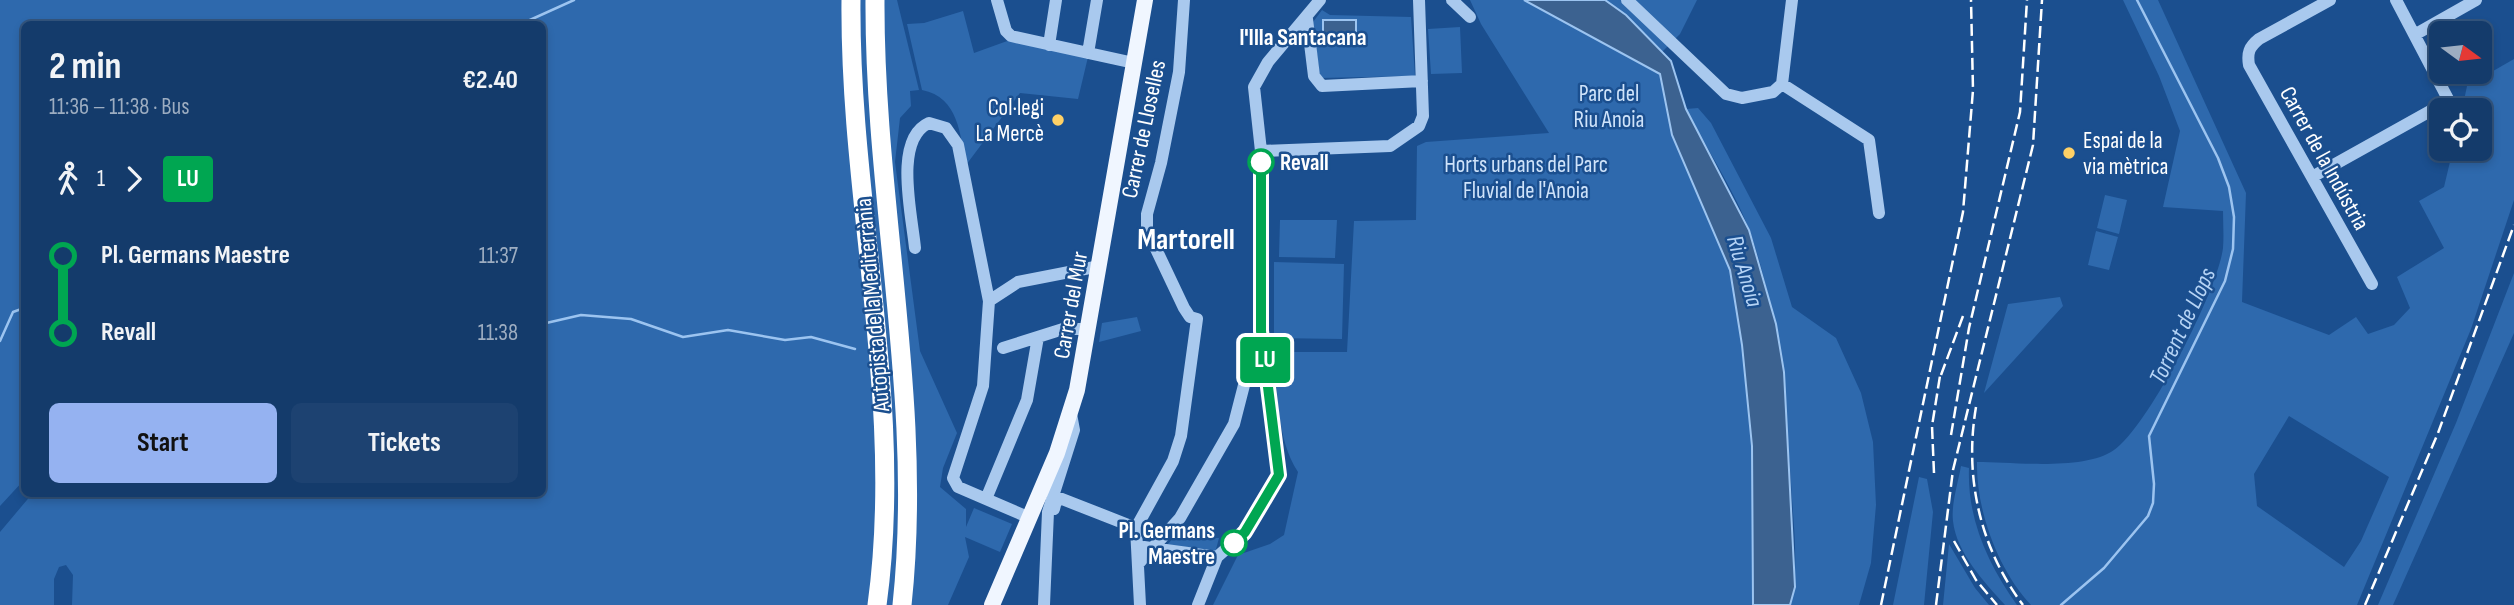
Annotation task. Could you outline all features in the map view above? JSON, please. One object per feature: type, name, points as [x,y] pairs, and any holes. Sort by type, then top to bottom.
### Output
[{"type":"highway","name":"Autopista de la Mediterrània","points":[[851,0],[851,61],[883,412],[884,501],[877,605]]},
{"type":"highway","name":"Autopista de la Mediterrània","points":[[875,0],[880,131],[907,406],[909,500],[902,605]]},
{"type":"main road","name":"Carrer del Mur","points":[[992,605],[1030,518],[1071,412],[1089,329],[1144,0]]},
{"type":"street","points":[[997,0],[1006,31],[1011,36],[1134,63]]},
{"type":"street","points":[[1049,45],[1056,0]]},
{"type":"street","points":[[1088,53],[1097,0]]},
{"type":"street","name":"Carrer de Lloselles","points":[[1136,534],[1174,461],[1181,436],[1198,319],[1190,317],[1147,230],[1147,214],[1161,163],[1179,72],[1184,0]]},
{"type":"street","points":[[1198,605],[1217,557],[1245,532],[1279,475],[1261,331],[1261,151],[1255,81],[1320,0]]},
{"type":"street","points":[[1261,151],[1390,146],[1419,126],[1423,116],[1419,0]]},
{"type":"street","points":[[1452,0],[1470,17]]},
{"type":"street","points":[[1627,0],[1683,56],[1721,90],[1734,97],[1773,92],[1782,83],[1792,0]]},
{"type":"street","name":"Carrer de la Indústria","points":[[2330,0],[2259,39],[2249,50],[2249,65],[2372,284]]},
{"type":"street","points":[[2312,177],[2448,99],[2396,0]]},
{"type":"street","points":[[2416,34],[2476,0]]},
{"type":"street","points":[[1307,19],[1314,76],[1319,85],[1422,81]]},
{"type":"street","points":[[1782,83],[1869,140],[1880,213]]},
{"type":"street","points":[[915,248],[907,159],[914,134],[929,123],[946,128],[958,145],[989,301],[983,386],[953,478],[958,487],[1030,518]]},
{"type":"street","points":[[989,301],[1018,282],[1100,266]]},
{"type":"street","points":[[1003,348],[1063,329],[1089,329]]},
{"type":"street","points":[[1139,563],[1180,518],[1234,424],[1252,354],[1261,331]]},
{"type":"street","points":[[986,499],[1027,400],[1038,337]]},
{"type":"street","points":[[1044,605],[1048,512],[1074,430],[1071,412]]},
{"type":"street","points":[[1048,540],[1058,497],[1136,534],[1149,549],[1217,557]]},
{"type":"street","points":[[1136,534],[1140,605]]},
{"type":"green space","points":[[0,0],[897,0],[919,90],[910,91],[911,106],[900,118],[895,162],[920,351],[957,433],[943,468],[940,487],[966,509],[966,527],[974,508],[1012,524],[1000,552],[965,537],[969,557],[948,605],[72,605],[73,575],[66,565],[59,567],[54,579],[54,605],[0,605],[0,532],[29,497],[546,497],[546,21],[21,21],[21,483],[0,506]]},
{"type":"green space","points":[[1470,0],[1524,0],[1660,73],[1672,135],[1730,270],[1742,345],[1752,446],[1753,605],[1213,605],[1238,555],[1270,544],[1284,535],[1298,472],[1282,429],[1274,352],[1347,352],[1354,221],[1416,220],[1417,146],[1426,142],[1549,133],[1481,24]]},
{"type":"green space","points":[[1605,0],[1697,0],[1680,34],[1662,52],[1626,15]]},
{"type":"green space","points":[[2123,0],[2158,0],[2246,193],[2242,302],[2329,335],[2356,317],[2368,334],[2394,325],[2410,308],[2397,277],[2444,248],[2419,201],[2444,187],[2450,161],[2492,161],[2492,98],[2464,98],[2467,86],[2492,84],[2492,72],[2514,59],[2514,200],[2471,329],[2357,605],[2031,605],[2008,575],[1991,538],[1980,500],[1977,462],[2067,463],[2101,457],[2114,450],[2145,415],[2179,356],[2209,294],[2223,248],[2223,211],[2163,207],[2180,131],[2159,76]],"holes":[[[2289,416],[2389,477],[2361,541],[2344,567],[2257,506],[2254,474]]]},
{"type":"green space","points":[[1322,10],[1330,15],[1411,17],[1415,76],[1320,78],[1313,22]]},
{"type":"green space","points":[[963,11],[974,53],[1010,40],[1088,57],[1078,99],[1020,93],[966,165],[959,130],[951,109],[944,100],[922,90],[907,24],[924,23]]},
{"type":"green space","points":[[1460,27],[1462,73],[1431,74],[1428,29]]},
{"type":"green space","points":[[1698,108],[1711,123],[1771,238],[1792,307],[1836,338],[1861,393],[1873,442],[1876,505],[1871,563],[1859,605],[1790,605],[1795,576],[1794,529],[1783,387],[1774,325],[1760,263],[1744,217],[1686,109]]},
{"type":"green space","points":[[2105,195],[2127,200],[2119,234],[2097,228]]},
{"type":"green space","points":[[1280,220],[1337,220],[1335,258],[1279,257]]},
{"type":"green space","points":[[2096,231],[2118,237],[2109,270],[2088,265]]},
{"type":"green space","points":[[1274,262],[1344,264],[1342,339],[1274,338]]},
{"type":"green space","points":[[2514,273],[2514,333],[2393,605],[2378,605],[2456,423]]},
{"type":"green space","points":[[2060,297],[2063,306],[1984,393],[2008,304]]},
{"type":"green space","points":[[1137,317],[1141,331],[1099,342],[1102,323]]},
{"type":"green space","points":[[1961,466],[1969,468],[1972,505],[1981,540],[2017,605],[2005,605],[1989,587],[1965,555],[1955,533],[1954,501]]},
{"type":"green space","points":[[1919,477],[1927,479],[1933,512],[1924,605],[1893,605]]},
{"type":"green space","points":[[1182,529],[1191,537],[1219,538],[1215,553],[1164,548]]},
{"type":"green space","points":[[1949,544],[1975,588],[1989,605],[1943,605]]},
{"type":"water","name":"Riu Anoia","points":[[1524,0],[1605,0],[1626,15],[1671,61],[1686,109],[1749,230],[1776,324],[1784,372],[1795,587],[1790,605],[1753,605],[1752,446],[1742,345],[1730,270],[1672,135],[1660,74]]},
{"type":"water","points":[[1323,20],[1356,20],[1356,36],[1323,36]]},
{"type":"waterway","points":[[528,21],[574,0]]},
{"type":"waterway","name":"Torrent de Llops","points":[[2061,605],[2104,568],[2148,516],[2153,503],[2154,484],[2149,436],[2225,281],[2233,249],[2234,217],[2229,187],[2218,158],[2137,0]]},
{"type":"waterway","points":[[0,341],[13,312],[21,309]]},
{"type":"waterway","points":[[546,323],[581,315],[631,319],[683,337],[728,330],[785,340],[811,337],[855,349]]},
{"type":"railway","points":[[1881,605],[1963,212],[1973,90],[1971,0]]},
{"type":"railway","points":[[1951,435],[1969,328],[2020,112],[2027,0]]},
{"type":"railway","points":[[1936,605],[1953,470],[2033,145],[2042,0]]},
{"type":"railway","points":[[2365,605],[2438,433],[2514,225]]},
{"type":"railway","points":[[1941,375],[1963,316]]},
{"type":"railway","points":[[1934,473],[1932,426],[1940,376]]},
{"type":"railway","points":[[1976,407],[1972,459],[1979,511],[1996,560],[2023,605]]},
{"type":"railway","points":[[1954,541],[1976,580],[1997,605]]},
{"type":"bus line","name":"LU","points":[[1234,543],[1245,532],[1279,479],[1261,331],[1261,162]]},
{"type":"place","name":"Col·legi La Mercè","points":[[1058,120]]},
{"type":"place","name":"Espai de la via mètrica","points":[[2069,153]]},
{"type":"place","name":"Revall","points":[[1261,162]]},
{"type":"place","name":"Pl. Germans Maestre","points":[[1234,543]]},
{"type":"district","name":"l'Illa Santacana","points":[[1303,37]]},
{"type":"district","name":"Martorell","points":[[1186,239]]},
{"type":"park label","name":"Parc del Riu Anoia","points":[[1609,106]]},
{"type":"park label","name":"Horts urbans del Parc Fluvial de l'Anoia","points":[[1526,177]]}]
